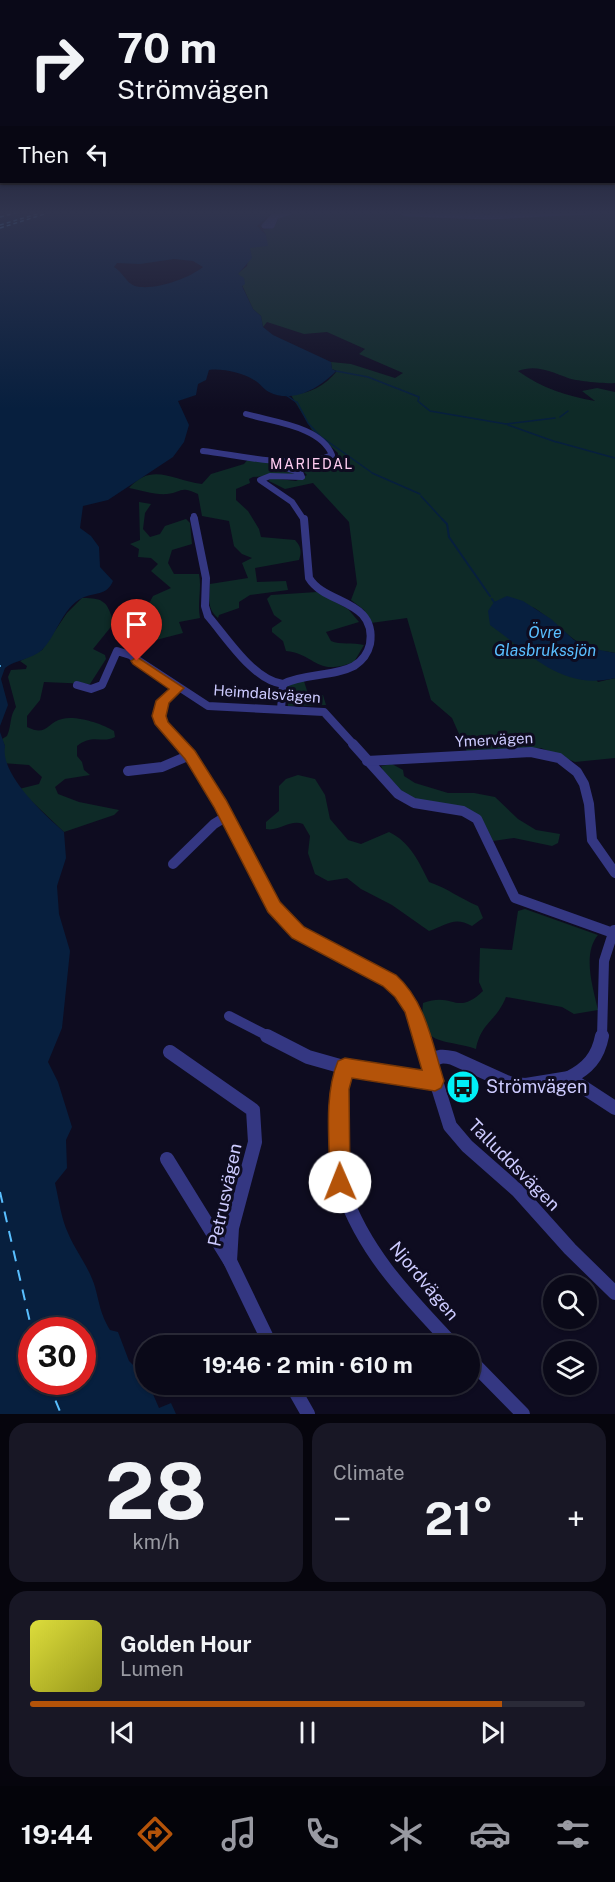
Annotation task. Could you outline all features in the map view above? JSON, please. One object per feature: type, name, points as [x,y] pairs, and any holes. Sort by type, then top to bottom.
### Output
[{"type":"street","points":[[203,451],[282,460],[325,460],[331,457],[332,451],[310,432],[246,414]]},
{"type":"street","points":[[194,516],[206,578],[205,606],[208,616],[259,675],[273,683],[283,684],[308,675],[352,667],[364,657],[370,637],[360,611],[311,584],[307,568],[307,536],[302,514],[289,500],[260,480],[268,476],[296,480],[302,477],[300,472],[278,466],[278,462],[282,460]]},
{"type":"street","name":"Heimdalsvägen","points":[[105,648],[130,655],[178,688],[213,708],[324,712],[367,761],[406,799],[423,805],[463,811],[477,819],[515,898],[614,931]]},
{"type":"street","points":[[77,685],[91,689],[102,685],[117,651]]},
{"type":"street","points":[[281,709],[283,684]]},
{"type":"street","name":"Talluddsvägen","points":[[178,688],[164,698],[159,716],[162,724],[190,755],[227,816],[263,890],[289,925],[298,933],[382,975],[401,991],[413,1009],[446,1117],[460,1139],[518,1191],[570,1250],[615,1293]]},
{"type":"street","name":"Ymervägen","points":[[367,761],[531,752],[559,758],[577,772],[584,784],[589,804],[592,840],[615,873]]},
{"type":"street","points":[[128,771],[162,767],[190,755]]},
{"type":"street","points":[[173,864],[214,824],[227,816]]},
{"type":"street","points":[[431,1063],[435,1058],[448,1057],[502,1083],[518,1085],[569,1078],[593,1067],[609,1039],[611,1011],[603,963],[614,931]]},
{"type":"street","points":[[229,1016],[296,1053],[345,1067],[435,1081]]},
{"type":"street","name":"Petrusvägen","points":[[170,1052],[247,1103],[253,1110],[255,1121],[253,1156],[232,1228],[230,1261]]},
{"type":"street","name":"Njordvägen","points":[[345,1067],[340,1089],[339,1165],[342,1189],[365,1238],[381,1264],[444,1335]]},
{"type":"street","points":[[569,1078],[615,1108]]},
{"type":"street","points":[[167,1159],[230,1261],[266,1335]]},
{"type":"street","points":[[480,1370],[523,1414]]},
{"type":"street","points":[[297,1395],[308,1414]]},
{"type":"green space","points":[[238,277],[615,277],[615,383],[577,380],[550,371],[531,368],[518,371],[545,387],[584,399],[595,401],[582,391],[597,388],[615,392],[615,653],[587,647],[533,607],[598,682],[615,678],[615,758],[575,762],[541,748],[467,752],[452,718],[431,700],[407,618],[371,623],[364,610],[351,600],[357,584],[349,522],[313,483],[285,489],[269,481],[270,478],[296,481],[307,475],[282,465],[338,459],[338,453],[312,430],[291,395],[310,391],[327,381],[337,371],[332,369],[331,362],[351,364],[395,378],[403,373],[359,354],[365,349],[327,332],[304,334],[267,322],[263,327],[261,316],[253,309]]},
{"type":"green space","points":[[249,458],[271,461],[274,468],[296,474],[253,477],[249,479],[250,483],[236,489],[236,500],[248,511],[261,537],[295,540],[300,547],[299,560],[255,568],[257,582],[286,581],[288,590],[250,595],[239,602],[239,608],[219,615],[218,618],[210,607],[210,584],[248,578],[242,563],[252,558],[242,554],[234,546],[229,521],[202,516],[198,494],[192,491],[162,494],[129,488],[138,480],[154,474],[202,484],[211,474],[244,464]]},
{"type":"green space","points":[[139,502],[151,504],[145,513],[143,529],[150,537],[160,534],[165,526],[186,519],[190,523],[192,544],[172,550],[168,563],[174,574],[199,574],[200,579],[200,618],[179,622],[183,633],[156,640],[140,626],[141,619],[153,596],[171,588],[151,571],[158,564],[151,558],[138,557],[139,549],[130,544],[140,540]]},
{"type":"green space","points":[[317,592],[348,609],[359,622],[326,632],[331,641],[364,645],[354,662],[341,666],[323,666],[304,656],[286,651],[283,641],[272,632],[272,628],[282,621],[274,615],[267,599],[271,595]]},
{"type":"green space","points":[[82,598],[100,600],[107,606],[112,616],[114,623],[93,649],[105,655],[106,659],[90,684],[44,682],[40,700],[27,716],[27,727],[39,731],[62,719],[74,718],[96,723],[114,731],[115,737],[106,740],[88,740],[77,746],[77,756],[84,770],[90,775],[65,779],[55,787],[58,794],[79,802],[119,810],[114,815],[64,832],[19,789],[39,784],[42,777],[29,765],[2,763],[1,755],[5,746],[2,739],[7,736],[16,707],[8,677],[11,670],[26,669],[27,666],[20,661],[42,650],[67,613]]},
{"type":"green space","points":[[303,678],[309,697],[323,695],[326,705],[288,706],[287,686]]},
{"type":"green space","points":[[392,764],[403,770],[404,776],[415,783],[448,793],[474,793],[495,797],[518,819],[536,830],[560,834],[558,843],[552,846],[514,838],[493,841],[480,817],[423,802],[397,788],[381,766]]},
{"type":"green space","points":[[298,775],[315,779],[325,795],[330,819],[348,840],[361,844],[389,832],[396,836],[413,853],[429,882],[478,906],[483,918],[472,926],[455,922],[429,931],[347,878],[328,881],[315,874],[308,853],[310,836],[303,824],[294,823],[275,829],[266,829],[266,822],[279,811],[279,786],[286,779]]},
{"type":"green space","points":[[525,909],[598,935],[591,952],[590,971],[598,1010],[574,1014],[562,1007],[506,997],[498,1012],[481,1033],[476,1049],[436,1039],[429,1034],[425,1028],[423,1003],[433,1000],[467,1002],[483,991],[479,982],[480,948],[512,950],[518,911]]},
{"type":"water","points":[[0,277],[124,277],[132,285],[151,287],[186,277],[242,277],[245,284],[242,286],[253,309],[261,316],[263,327],[273,335],[331,362],[332,369],[336,371],[314,388],[297,395],[287,396],[269,392],[256,381],[238,373],[209,370],[206,380],[198,384],[196,395],[178,401],[189,425],[184,442],[173,457],[108,500],[83,506],[80,528],[91,536],[99,547],[100,567],[113,581],[104,591],[75,602],[42,650],[5,668],[1,679],[8,705],[0,726]]},
{"type":"water","name":"Övre Glasbrukssjön","points":[[507,596],[523,601],[551,619],[574,640],[589,648],[615,653],[615,678],[596,681],[578,679],[547,667],[533,658],[490,625],[488,611],[494,602]]},
{"type":"water","points":[[0,732],[5,746],[5,757],[16,781],[35,805],[64,832],[66,858],[57,886],[59,914],[70,951],[62,1028],[48,1062],[58,1082],[72,1127],[66,1140],[67,1168],[55,1183],[62,1215],[71,1240],[92,1280],[102,1314],[110,1330],[118,1332],[129,1361],[135,1367],[135,1395],[153,1395],[159,1408],[171,1403],[176,1414],[0,1414]]},
{"type":"waterway","points":[[336,371],[368,377],[419,397],[418,401]]},
{"type":"waterway","points":[[286,395],[296,402]]},
{"type":"waterway","points":[[297,402],[308,423],[320,436],[371,472]]},
{"type":"waterway","points":[[419,402],[430,411],[506,424],[555,418]]},
{"type":"waterway","points":[[560,417],[568,411]]},
{"type":"waterway","points":[[508,425],[556,442]]},
{"type":"waterway","points":[[557,442],[615,458]]},
{"type":"waterway","points":[[372,473],[420,494]]},
{"type":"waterway","points":[[421,496],[443,520]]},
{"type":"waterway","points":[[443,520],[447,524],[449,537],[490,596]]},
{"type":"ferry route","points":[[0,1192],[29,1317]]},
{"type":"ferry route","points":[[53,1395],[61,1414]]},
{"type":"place","name":"Strömvägen","points":[[463,1087]]},
{"type":"district","name":"MARIEDAL","points":[[312,464]]},
{"type":"route","points":[[137,661],[178,688],[162,701],[159,716],[162,724],[190,755],[220,804],[263,890],[274,907],[298,933],[390,980],[413,1009],[435,1081],[361,1072],[345,1067],[340,1089],[340,1182]]}]
